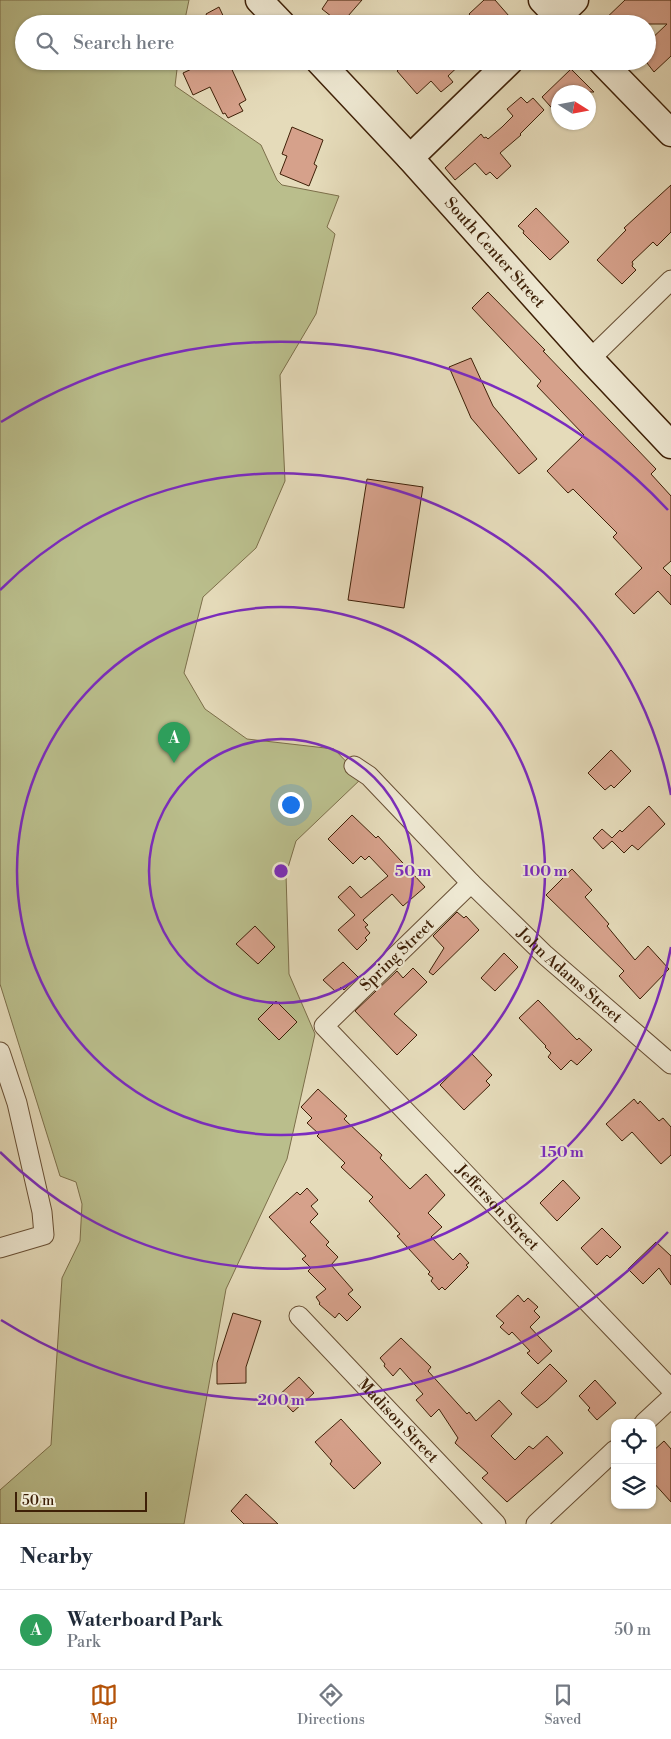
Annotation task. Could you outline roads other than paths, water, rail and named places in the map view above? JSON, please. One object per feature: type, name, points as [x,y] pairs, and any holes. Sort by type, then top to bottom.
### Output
[{"type":"street","points":[[259,0],[273,15]]},
{"type":"street","name":"South Center Street","points":[[327,70],[410,158],[590,359],[671,445]]},
{"type":"street","points":[[410,158],[501,70]]},
{"type":"street","points":[[610,70],[671,133]]},
{"type":"street","points":[[590,359],[671,280]]},
{"type":"street","name":"John Adams Street","points":[[354,766],[369,776],[471,883],[545,955],[671,1064]]},
{"type":"street","name":"Spring Street","points":[[324,1026],[471,883]]},
{"type":"street","name":"Jefferson Street","points":[[324,1026],[671,1389]]},
{"type":"street","points":[[0,1052],[17,1103],[42,1212],[44,1235],[0,1248]]},
{"type":"street","name":"Madison Street","points":[[299,1316],[496,1524]]},
{"type":"street","points":[[648,1419],[671,1398]]},
{"type":"street","points":[[536,1524],[611,1454]]},
{"type":"place","name":"Waterboard Park","points":[[174,763]]}]
